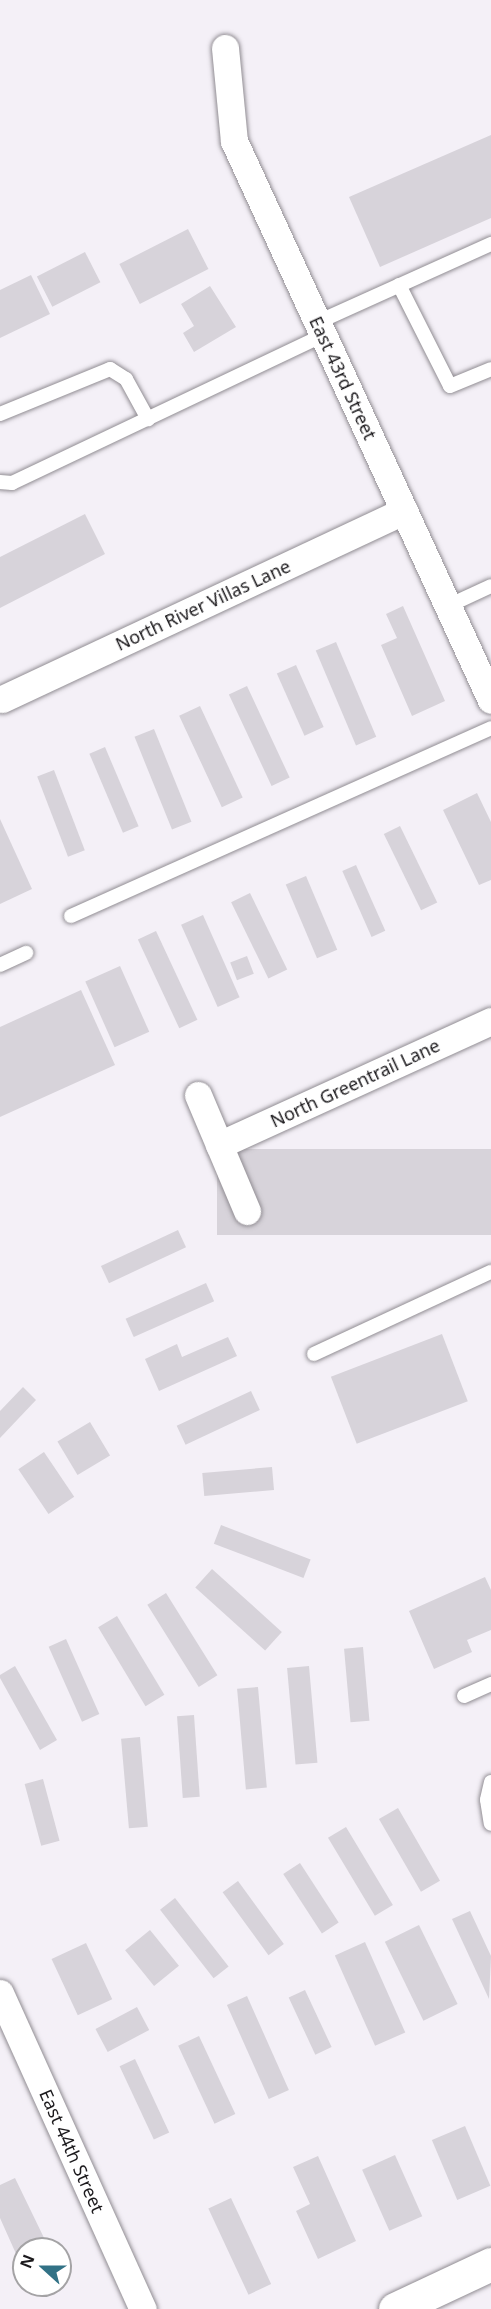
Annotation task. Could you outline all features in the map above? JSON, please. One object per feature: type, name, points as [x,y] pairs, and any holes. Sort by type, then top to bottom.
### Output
[{"type":"street","name":"East 43rd Street","points":[[225,48],[234,141],[491,700]]},
{"type":"street","name":"North River Villas Lane","points":[[2,699],[404,511]]},
{"type":"street","name":"North Greentrail Lane","points":[[219,1145],[491,1021]]},
{"type":"street","points":[[198,1095],[247,1211]]},
{"type":"street","name":"East 44th Street","points":[[0,1993],[143,2309]]},
{"type":"street","points":[[395,2309],[491,2265]]},
{"type":"lane","points":[[0,482],[12,483],[148,419],[321,329],[399,285],[491,244]]},
{"type":"lane","points":[[399,285],[450,386],[491,369]]},
{"type":"lane","points":[[0,414],[110,369],[126,380],[148,419]]},
{"type":"lane","points":[[448,606],[491,586]]},
{"type":"lane","points":[[71,916],[491,728]]},
{"type":"lane","points":[[0,965],[26,953]]},
{"type":"lane","points":[[314,1354],[491,1272]]},
{"type":"lane","points":[[464,1696],[491,1684]]},
{"type":"lane","points":[[491,1782],[487,1800],[491,1824]]},
{"type":"building","points":[[491,135],[491,218],[380,267],[349,197]]},
{"type":"building","points":[[188,229],[208,269],[140,304],[119,264]]},
{"type":"building","points":[[85,252],[100,282],[52,307],[37,277]]},
{"type":"building","points":[[31,275],[50,314],[0,338],[0,290]]},
{"type":"building","points":[[210,286],[236,327],[194,352],[183,333],[194,326],[181,304]]},
{"type":"building","points":[[85,514],[105,554],[0,608],[0,557]]},
{"type":"building","points":[[403,606],[445,701],[412,716],[381,645],[397,638],[386,614]]},
{"type":"building","points":[[336,642],[376,737],[356,745],[316,651]]},
{"type":"building","points":[[296,665],[324,727],[304,736],[277,674]]},
{"type":"building","points":[[247,686],[290,778],[272,786],[229,694]]},
{"type":"building","points":[[200,706],[243,798],[222,807],[179,716]]},
{"type":"building","points":[[154,729],[191,822],[172,830],[135,737]]},
{"type":"building","points":[[105,747],[139,826],[123,833],[89,754]]},
{"type":"building","points":[[54,770],[85,850],[68,857],[37,776]]},
{"type":"building","points":[[477,793],[491,822],[491,880],[479,885],[443,810]]},
{"type":"building","points":[[0,819],[32,889],[0,904]]},
{"type":"building","points":[[400,826],[437,902],[421,910],[384,834]]},
{"type":"building","points":[[356,865],[385,931],[372,937],[342,871]]},
{"type":"building","points":[[306,876],[337,950],[317,958],[286,885]]},
{"type":"building","points":[[250,893],[287,969],[268,979],[231,902]]},
{"type":"building","points":[[203,915],[240,997],[218,1007],[181,925]]},
{"type":"building","points":[[156,931],[197,1020],[179,1028],[138,939]]},
{"type":"building","points":[[247,956],[254,974],[237,980],[230,962]]},
{"type":"building","points":[[120,966],[149,1032],[115,1047],[85,981]]},
{"type":"building","points":[[81,990],[115,1065],[0,1117],[0,1027]]},
{"type":"building","points":[[217,1149],[491,1149],[491,1235],[217,1235]]},
{"type":"building","points":[[178,1230],[186,1247],[109,1283],[101,1266]]},
{"type":"building","points":[[206,1283],[214,1301],[134,1337],[126,1319]]},
{"type":"building","points":[[442,1334],[468,1401],[357,1444],[331,1377]]},
{"type":"building","points":[[228,1337],[237,1356],[159,1391],[145,1359],[177,1344],[182,1357]]},
{"type":"building","points":[[23,1387],[36,1400],[0,1438],[0,1411]]},
{"type":"building","points":[[251,1391],[260,1410],[186,1445],[177,1426]]},
{"type":"building","points":[[90,1422],[110,1455],[78,1475],[57,1442]]},
{"type":"building","points":[[44,1452],[74,1497],[48,1514],[18,1469]]},
{"type":"building","points":[[272,1467],[274,1490],[204,1496],[202,1473]]},
{"type":"building","points":[[221,1525],[311,1559],[303,1578],[214,1544]]},
{"type":"building","points":[[212,1569],[282,1632],[265,1650],[195,1588]]},
{"type":"building","points":[[485,1577],[491,1590],[491,1630],[467,1640],[472,1652],[434,1669],[409,1611]]},
{"type":"building","points":[[166,1593],[217,1675],[199,1687],[147,1605]]},
{"type":"building","points":[[117,1616],[164,1695],[146,1706],[98,1627]]},
{"type":"building","points":[[66,1639],[99,1714],[82,1722],[49,1647]]},
{"type":"building","points":[[363,1647],[369,1721],[351,1722],[344,1649]]},
{"type":"building","points":[[15,1666],[57,1740],[40,1750],[0,1678],[0,1675]]},
{"type":"building","points":[[309,1666],[317,1763],[296,1765],[287,1668]]},
{"type":"building","points":[[258,1687],[267,1788],[246,1789],[237,1689]]},
{"type":"building","points":[[194,1715],[200,1797],[183,1798],[177,1716]]},
{"type":"building","points":[[140,1737],[148,1827],[129,1828],[121,1739]]},
{"type":"building","points":[[43,1779],[60,1841],[41,1846],[25,1784]]},
{"type":"building","points":[[398,1808],[440,1881],[421,1892],[379,1819]]},
{"type":"building","points":[[346,1827],[393,1905],[375,1916],[328,1838]]},
{"type":"building","points":[[300,1863],[339,1923],[322,1933],[283,1874]]},
{"type":"building","points":[[238,1881],[284,1944],[268,1955],[223,1892]]},
{"type":"building","points":[[175,1898],[229,1967],[214,1978],[160,1910]]},
{"type":"building","points":[[470,1911],[491,1956],[489,1999],[452,1919]]},
{"type":"building","points":[[419,1925],[458,2004],[423,2021],[385,1942]]},
{"type":"building","points":[[150,1930],[179,1966],[154,1986],[125,1950]]},
{"type":"building","points":[[365,1942],[405,2032],[375,2046],[335,1955]]},
{"type":"building","points":[[86,1943],[112,1999],[78,2015],[52,1959]]},
{"type":"building","points":[[305,1990],[332,2047],[315,2055],[289,1998]]},
{"type":"building","points":[[247,1996],[289,2090],[269,2099],[227,2005]]},
{"type":"building","points":[[137,2007],[149,2030],[108,2052],[96,2029]]},
{"type":"building","points":[[199,2036],[235,2114],[215,2124],[178,2046]]},
{"type":"building","points":[[135,2059],[169,2132],[154,2140],[120,2066]]},
{"type":"building","points":[[465,2126],[490,2186],[457,2200],[432,2140]]},
{"type":"building","points":[[395,2155],[422,2216],[389,2231],[362,2170]]},
{"type":"building","points":[[318,2156],[356,2241],[318,2259],[296,2211],[310,2204],[293,2167]]},
{"type":"building","points":[[15,2178],[44,2237],[12,2237],[12,2245],[0,2218],[0,2185]]},
{"type":"building","points":[[231,2198],[271,2284],[248,2295],[208,2209]]}]
